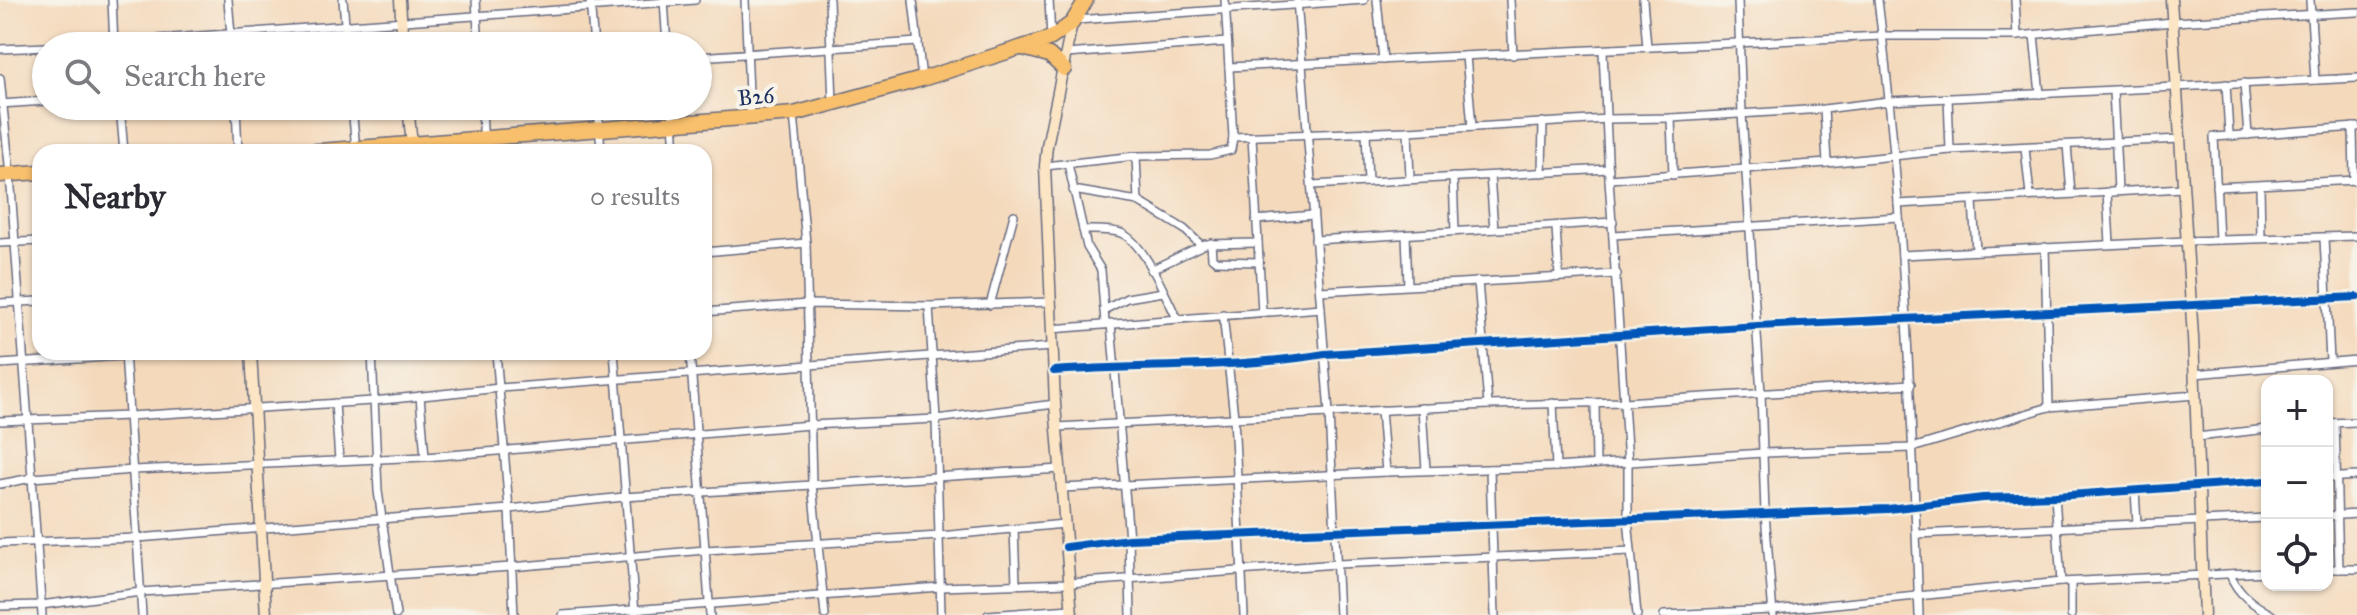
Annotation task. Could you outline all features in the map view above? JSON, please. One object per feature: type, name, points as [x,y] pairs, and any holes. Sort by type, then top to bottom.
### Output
[{"type":"highway","name":"B26","points":[[492,144],[599,130],[794,114],[834,105],[1051,38],[1074,22],[1086,0]]},
{"type":"highway","points":[[1023,48],[1065,61]]},
{"type":"highway","points":[[5,174],[32,172]]},
{"type":"street","points":[[112,0],[113,32]]},
{"type":"street","points":[[228,0],[231,32]]},
{"type":"street","points":[[343,0],[346,32]]},
{"type":"street","points":[[400,0],[402,32]]},
{"type":"street","points":[[476,0],[478,32]]},
{"type":"street","points":[[260,32],[477,17],[591,4],[695,0]]},
{"type":"street","points":[[745,0],[750,119]]},
{"type":"street","points":[[829,0],[834,105]]},
{"type":"street","points":[[913,0],[922,79]]},
{"type":"street","points":[[1049,0],[1051,38]]},
{"type":"street","points":[[1045,166],[1136,156],[1210,155],[1233,148],[1225,0]]},
{"type":"street","points":[[988,615],[1072,612],[1055,404],[1045,166],[1074,22],[1364,0]]},
{"type":"street","points":[[1377,0],[1383,60]]},
{"type":"street","points":[[1510,0],[1513,55]]},
{"type":"street","points":[[1643,0],[1647,47]]},
{"type":"street","points":[[1738,0],[1742,114],[1758,326],[1765,513],[1773,612]]},
{"type":"street","points":[[1878,0],[1894,156],[1911,384],[1919,615]]},
{"type":"street","points":[[2015,0],[2017,36]]},
{"type":"street","points":[[2171,0],[2179,87],[2202,521],[2204,615]]},
{"type":"street","points":[[2310,0],[2315,80]]},
{"type":"street","points":[[664,1],[666,32]]},
{"type":"street","points":[[1297,3],[1325,354],[1339,615]]},
{"type":"street","points":[[591,4],[593,32]]},
{"type":"street","points":[[1229,67],[1882,36],[2017,36],[2173,22],[2357,12]]},
{"type":"street","points":[[2034,35],[2040,94]]},
{"type":"street","points":[[712,56],[918,42]]},
{"type":"street","points":[[1065,61],[1227,42]]},
{"type":"street","points":[[0,49],[32,48]]},
{"type":"street","points":[[1603,51],[1628,463],[1628,518],[1637,615]]},
{"type":"street","points":[[1466,56],[1472,127]]},
{"type":"street","points":[[0,78],[5,174],[15,243],[42,615]]},
{"type":"street","points":[[1233,137],[1671,118],[1824,109],[1889,101],[2357,78]]},
{"type":"street","points":[[2244,83],[2248,135]]},
{"type":"street","points":[[2226,84],[2229,134]]},
{"type":"street","points":[[2113,91],[2118,190]]},
{"type":"street","points":[[1948,98],[1950,150]]},
{"type":"street","points":[[1,104],[32,102]]},
{"type":"street","points":[[1824,109],[1827,163]]},
{"type":"street","points":[[794,114],[806,243],[812,484],[825,615]]},
{"type":"street","points":[[1671,118],[1673,175]]},
{"type":"street","points":[[121,120],[123,144]]},
{"type":"street","points":[[237,120],[238,144]]},
{"type":"street","points":[[353,120],[355,144]]},
{"type":"street","points":[[409,120],[412,144]]},
{"type":"street","points":[[483,120],[484,144]]},
{"type":"street","points":[[599,120],[600,144]]},
{"type":"street","points":[[673,120],[674,144]]},
{"type":"street","points":[[1542,173],[1543,122]]},
{"type":"street","points":[[2216,187],[2356,180],[2355,127],[2216,135],[2213,139],[2219,240]]},
{"type":"street","points":[[1408,131],[1410,178]]},
{"type":"street","points":[[1366,132],[1368,182]]},
{"type":"street","points":[[1252,137],[1262,312]]},
{"type":"street","points":[[1609,179],[1746,170],[1950,150],[2181,139]]},
{"type":"street","points":[[2067,145],[2071,193]]},
{"type":"street","points":[[2025,148],[2030,195]]},
{"type":"street","points":[[1136,156],[1138,201]]},
{"type":"street","points":[[1068,164],[1087,247],[1101,270],[1125,483],[1131,615]]},
{"type":"street","points":[[1312,185],[1609,169]]},
{"type":"street","points":[[1490,176],[1494,229]]},
{"type":"street","points":[[1453,177],[1455,231]]},
{"type":"street","points":[[2260,186],[2261,238]]},
{"type":"street","points":[[1898,204],[2183,188]]},
{"type":"street","points":[[1073,190],[1138,201],[1184,229],[1201,245]]},
{"type":"street","points":[[2107,192],[2110,244]]},
{"type":"street","points":[[1973,201],[1976,251]]},
{"type":"street","points":[[990,305],[1014,215]]},
{"type":"street","points":[[1256,220],[1313,215]]},
{"type":"street","points":[[1613,235],[1899,217]]},
{"type":"street","points":[[1315,240],[1613,222]]},
{"type":"street","points":[[1556,227],[1559,277]]},
{"type":"street","points":[[1083,230],[1117,231],[1124,235],[1140,250],[1177,318]]},
{"type":"street","points":[[1406,235],[1408,285]]},
{"type":"street","points":[[1902,255],[2357,236]]},
{"type":"street","points":[[2324,238],[2330,361]]},
{"type":"street","points":[[0,243],[32,242]]},
{"type":"street","points":[[712,251],[806,243]]},
{"type":"street","points":[[1211,243],[1214,260],[1259,262]]},
{"type":"street","points":[[1237,243],[1238,262]]},
{"type":"street","points":[[1151,270],[1201,245],[1258,243]]},
{"type":"street","points":[[2045,247],[2049,407]]},
{"type":"street","points":[[1320,291],[1617,274]]},
{"type":"street","points":[[1478,281],[1488,405]]},
{"type":"street","points":[[1104,310],[1127,298],[1163,292]]},
{"type":"street","points":[[1054,371],[1284,361],[1325,354],[1758,326],[2357,297]]},
{"type":"street","points":[[0,303],[32,301]]},
{"type":"street","points":[[712,311],[808,304],[929,306],[1050,302]]},
{"type":"street","points":[[929,306],[939,478],[941,615]]},
{"type":"street","points":[[1051,329],[1321,308]]},
{"type":"street","points":[[1223,314],[1234,417],[1244,615]]},
{"type":"street","points":[[0,421],[373,401],[810,363],[1052,347]]},
{"type":"street","points":[[0,364],[49,360]]},
{"type":"street","points":[[125,360],[142,615]]},
{"type":"street","points":[[251,360],[266,615]]},
{"type":"street","points":[[372,360],[375,458],[396,615]]},
{"type":"street","points":[[497,360],[514,615]]},
{"type":"street","points":[[615,360],[635,613]]},
{"type":"street","points":[[691,360],[710,615]]},
{"type":"street","points":[[2194,374],[2357,360]]},
{"type":"street","points":[[1057,427],[1488,405],[1624,402],[1911,384]]},
{"type":"street","points":[[1062,488],[1912,448],[2049,407],[2195,395]]},
{"type":"street","points":[[420,396],[425,457]]},
{"type":"street","points":[[335,403],[339,460]]},
{"type":"street","points":[[1553,403],[1556,467]]},
{"type":"street","points":[[1595,403],[1596,464]]},
{"type":"street","points":[[0,484],[32,478],[133,470],[425,457],[810,425],[936,419],[1055,404]]},
{"type":"street","points":[[1422,408],[1426,470]]},
{"type":"street","points":[[1381,410],[1386,472]]},
{"type":"street","points":[[2333,423],[2357,422]]},
{"type":"street","points":[[2197,437],[2261,430]]},
{"type":"street","points":[[2333,445],[2339,569]]},
{"type":"street","points":[[0,543],[137,538],[699,491],[1060,469]]},
{"type":"street","points":[[1490,469],[1495,615]]},
{"type":"street","points":[[2333,477],[2357,476]]},
{"type":"street","points":[[1066,547],[1129,539],[1335,529],[1916,506],[1983,498],[2261,481]]},
{"type":"street","points":[[2135,490],[2137,524]]},
{"type":"street","points":[[2055,496],[2061,582]]},
{"type":"street","points":[[2333,515],[2357,514]]},
{"type":"street","points":[[1917,534],[2261,518]]},
{"type":"street","points":[[0,606],[41,605],[141,592],[392,576],[705,550],[940,536],[1064,524]]},
{"type":"street","points":[[1014,529],[1016,583]]},
{"type":"street","points":[[563,615],[635,613],[940,587],[1069,583],[1337,564],[1631,551]]},
{"type":"street","points":[[2333,569],[2357,569]]},
{"type":"street","points":[[1664,615],[1773,612],[2061,582],[2261,572]]},
{"type":"street","points":[[2230,574],[2246,598],[2272,615]]},
{"type":"street","points":[[2071,582],[2071,615]]},
{"type":"cycle path","points":[[1054,371],[1258,362],[1325,354],[1758,326],[2357,297]]},
{"type":"cycle path","points":[[1066,547],[1129,539],[1888,509],[1983,498],[2261,481]]}]
